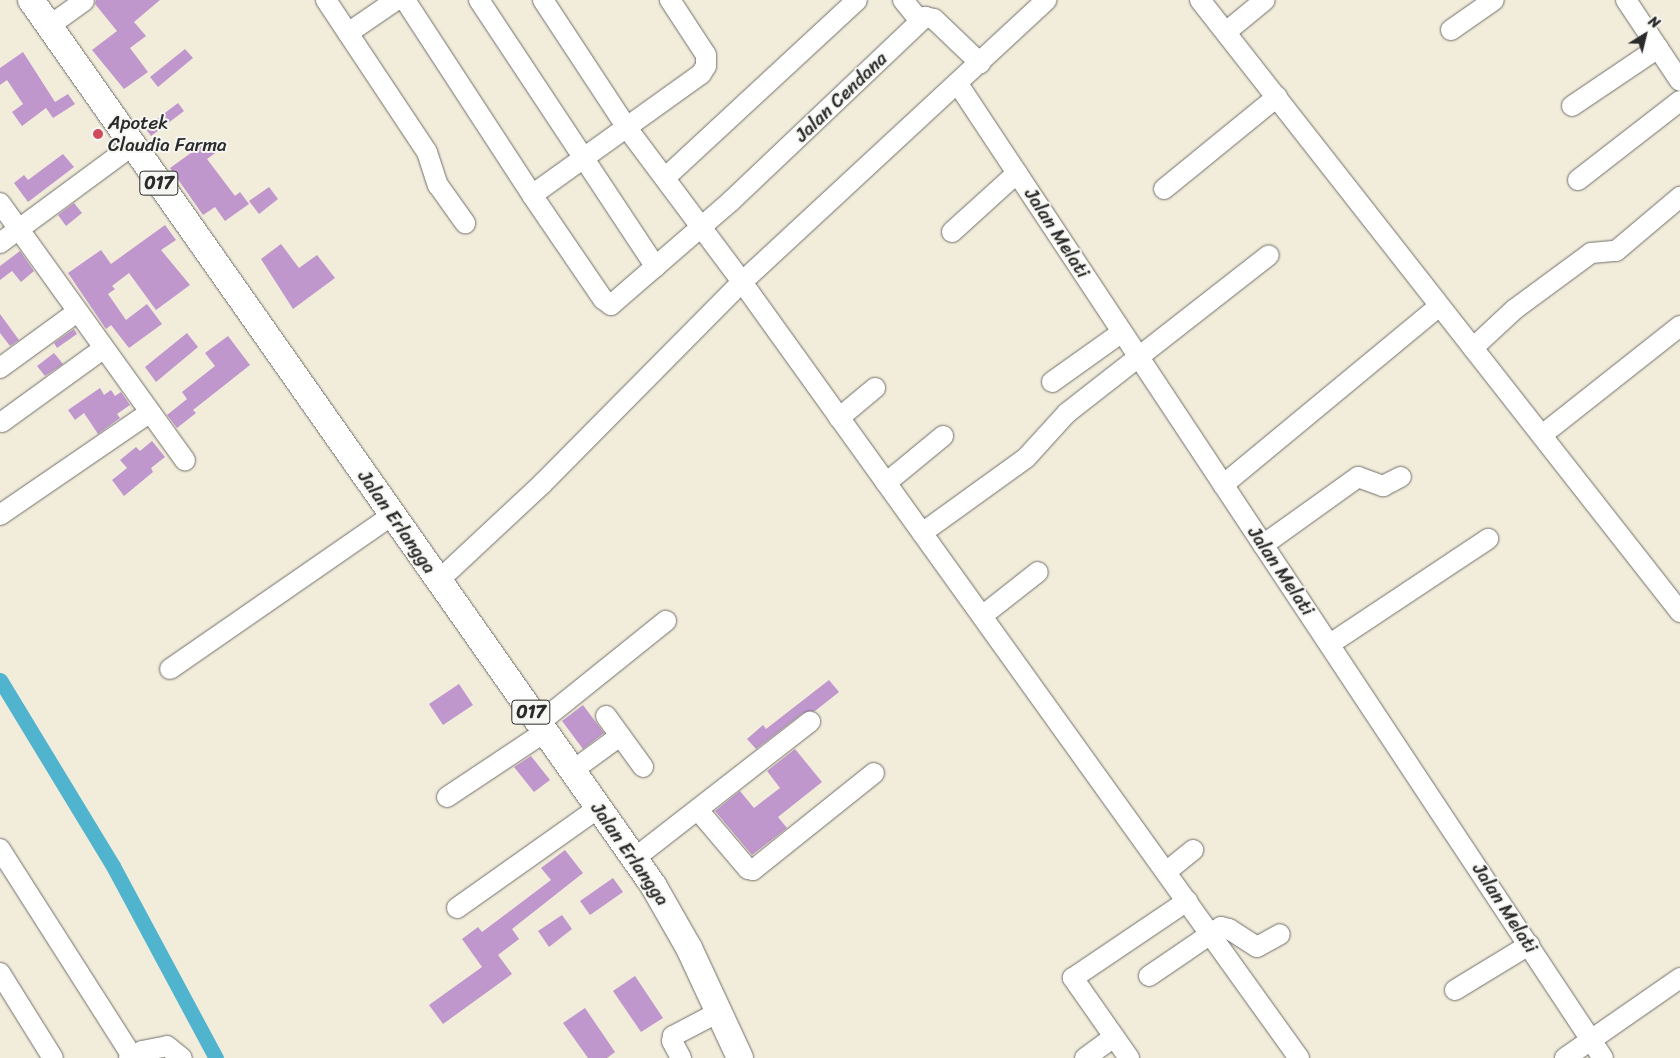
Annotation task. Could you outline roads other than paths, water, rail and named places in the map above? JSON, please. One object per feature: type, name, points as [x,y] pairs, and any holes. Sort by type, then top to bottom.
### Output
[{"type":"main road","name":"Jalan Erlangga","points":[[31,0],[438,581],[635,858],[672,915],[740,1058]]},
{"type":"street","points":[[49,26],[84,0]]},
{"type":"street","points":[[326,0],[427,152],[438,185],[465,223]]},
{"type":"street","points":[[348,33],[396,0]]},
{"type":"street","name":"Jalan Cendana","points":[[405,0],[532,195],[607,303],[616,304],[697,231],[920,21]]},
{"type":"street","points":[[479,0],[656,267]]},
{"type":"street","points":[[543,0],[627,128],[666,177],[697,231],[839,418],[1212,934],[1299,1058]]},
{"type":"street","points":[[532,195],[582,157],[627,128],[701,74],[706,66],[702,48],[670,0]]},
{"type":"street","points":[[666,177],[857,0]]},
{"type":"street","points":[[903,0],[920,21],[930,16],[980,63]]},
{"type":"street","points":[[438,581],[542,484],[738,287],[1046,0]]},
{"type":"street","points":[[1200,0],[1438,306],[1680,612]]},
{"type":"street","points":[[1226,32],[1265,0]]},
{"type":"street","points":[[1451,30],[1494,0]]},
{"type":"street","points":[[1626,0],[1680,82]]},
{"type":"street","points":[[1572,106],[1658,48]]},
{"type":"street","name":"Jalan Melati","points":[[958,84],[1603,1058]]},
{"type":"street","points":[[1164,189],[1277,97]]},
{"type":"street","points":[[1578,180],[1680,102]]},
{"type":"street","points":[[0,243],[133,145]]},
{"type":"street","points":[[952,232],[1017,173]]},
{"type":"street","points":[[1473,348],[1515,309],[1591,253],[1616,251],[1680,197]]},
{"type":"street","points":[[0,203],[149,413],[185,460]]},
{"type":"street","points":[[922,533],[1026,458],[1067,413],[1269,256]]},
{"type":"street","points":[[1223,485],[1438,306]]},
{"type":"street","points":[[0,368],[77,312]]},
{"type":"street","points":[[1542,436],[1680,326]]},
{"type":"street","points":[[1052,382],[1122,332]]},
{"type":"street","points":[[2,422],[104,349]]},
{"type":"street","points":[[839,418],[875,388]]},
{"type":"street","points":[[0,515],[149,413]]},
{"type":"street","points":[[886,483],[943,436]]},
{"type":"street","points":[[1263,545],[1358,477],[1383,486],[1401,477]]},
{"type":"street","points":[[170,669],[392,515]]},
{"type":"street","points":[[1330,644],[1488,539]]},
{"type":"street","points":[[982,616],[1038,572]]},
{"type":"street","points":[[447,796],[542,728],[666,621]]},
{"type":"street","points":[[606,716],[643,767]]},
{"type":"street","points":[[635,858],[810,722]]},
{"type":"street","points":[[572,771],[620,736]]},
{"type":"street","points":[[698,810],[748,869],[754,870],[874,773]]},
{"type":"street","points":[[457,908],[598,808]]},
{"type":"street","points":[[0,849],[130,1057],[148,1049],[167,1046],[182,1058]]},
{"type":"street","points":[[1166,872],[1194,850]]},
{"type":"street","points":[[1129,1058],[1072,978],[1187,901]]},
{"type":"street","points":[[1149,976],[1224,927],[1257,947],[1280,934]]},
{"type":"street","points":[[1455,990],[1528,945]]},
{"type":"street","points":[[0,973],[53,1058]]},
{"type":"street","points":[[1565,1058],[1680,978]]},
{"type":"street","points":[[681,1058],[672,1041],[673,1036],[719,1012]]},
{"type":"street","points":[[1085,1058],[1114,1037]]},
{"type":"waterway","points":[[0,680],[113,866],[216,1058]]},
{"type":"place","name":"Apotek Claudia Farma","points":[[98,134]]}]
